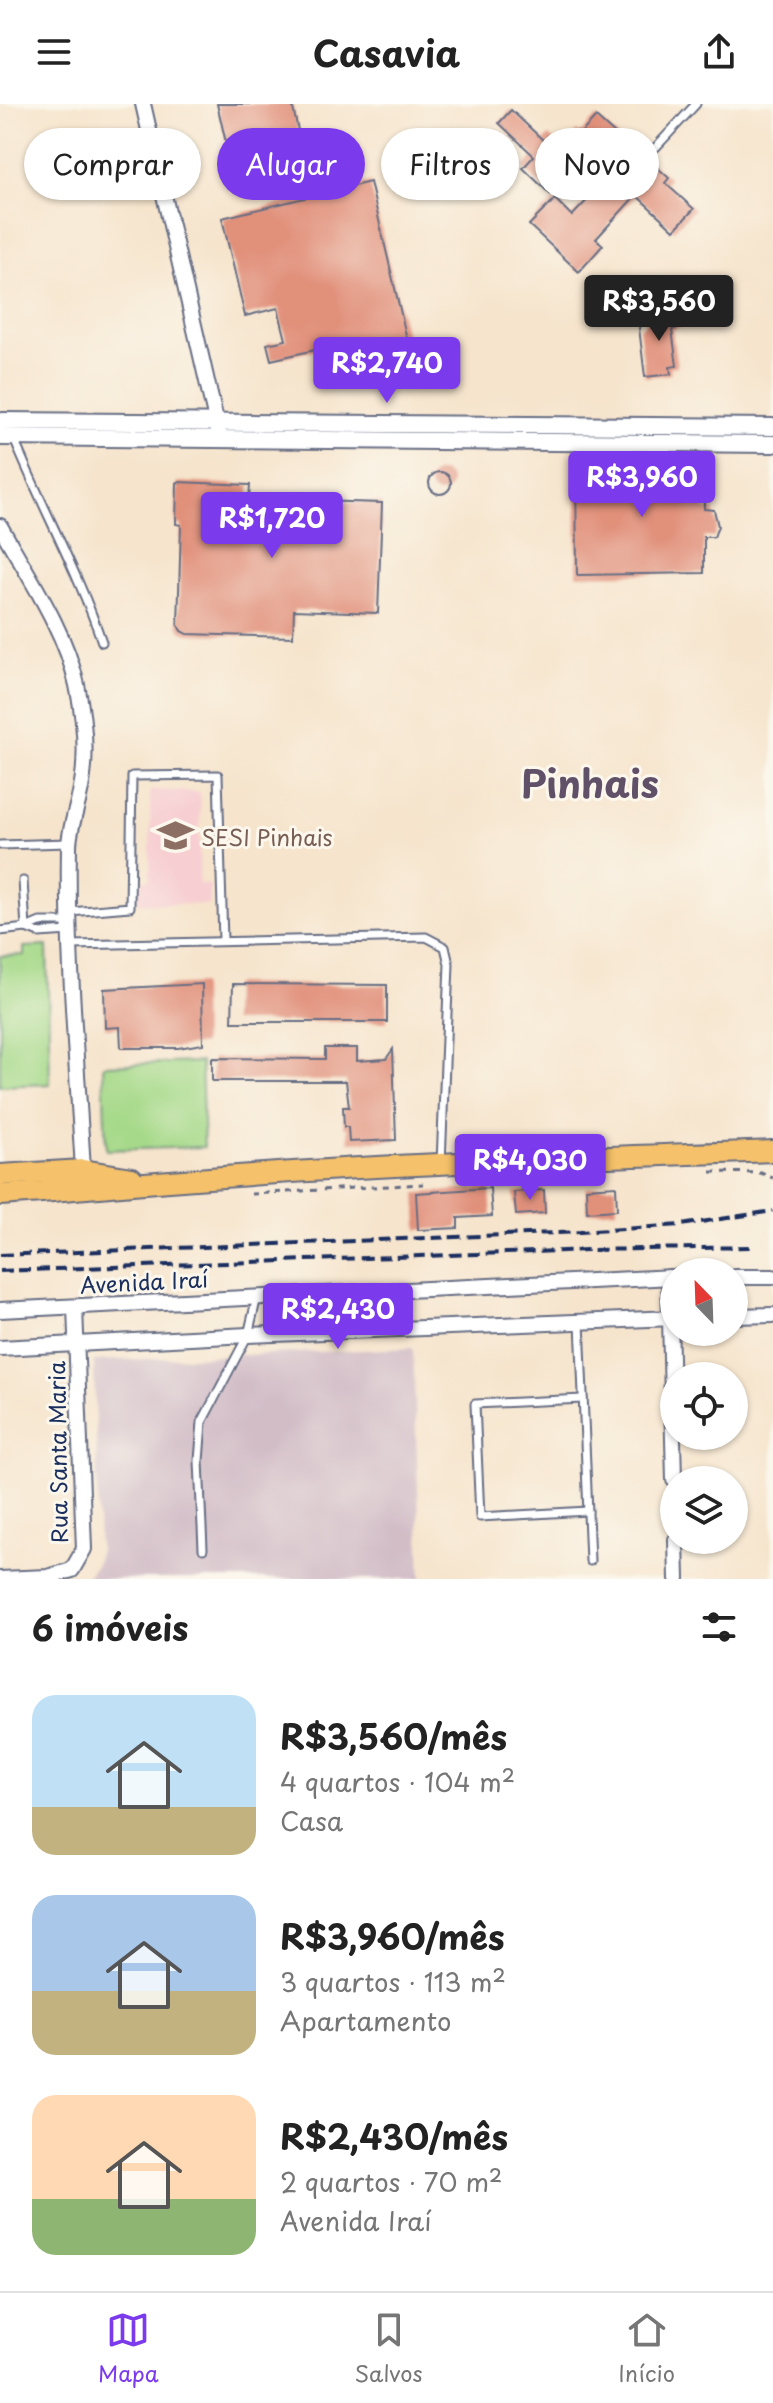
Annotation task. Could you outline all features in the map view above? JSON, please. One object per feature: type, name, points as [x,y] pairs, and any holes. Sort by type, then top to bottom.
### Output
[{"type":"main road","points":[[0,1195],[155,1182],[438,1174],[773,1151]]},
{"type":"main road","points":[[0,1175],[83,1170],[155,1182]]},
{"type":"street","points":[[143,104],[218,432]]},
{"type":"street","points":[[218,432],[773,427]]},
{"type":"street","points":[[5,429],[773,444]]},
{"type":"street","points":[[0,526],[60,637],[77,683],[85,751],[82,786],[69,843],[70,927],[83,1170]]},
{"type":"street","points":[[748,1277],[773,1277]]},
{"type":"street","name":"Avenida Iraí","points":[[0,1310],[660,1278]]},
{"type":"street","name":"Rua Santa Maria","points":[[0,1579],[48,1577],[72,1570],[84,1549],[75,1307]]},
{"type":"street","points":[[748,1316],[773,1315]]},
{"type":"street","points":[[0,1348],[660,1319]]},
{"type":"street","points":[[672,1346],[674,1466]]},
{"type":"street","points":[[676,1554],[677,1579]]},
{"type":"lane","points":[[659,144],[696,104]]},
{"type":"lane","points":[[5,429],[84,590],[102,642]]},
{"type":"lane","points":[[0,931],[26,928],[39,933],[70,927],[130,907],[132,776],[218,775],[223,941]]},
{"type":"lane","points":[[0,845],[69,843]]},
{"type":"lane","points":[[23,881],[26,928]]},
{"type":"lane","points":[[70,927],[223,941],[426,937],[445,947],[449,964],[438,1174]]},
{"type":"lane","points":[[203,1549],[199,1461],[202,1422],[248,1335],[257,1297]]},
{"type":"lane","points":[[580,1322],[590,1561]]},
{"type":"lane","points":[[583,1399],[475,1404],[480,1517],[588,1511]]},
{"type":"path","points":[[697,1172],[761,1173],[773,1178]]},
{"type":"path","points":[[250,1194],[438,1174]]},
{"type":"shaded area","name":"SESI Pinhais","points":[[150,790],[200,792],[199,884],[210,885],[210,905],[138,903],[138,881],[150,880]]},
{"type":"shaded area","points":[[413,1348],[421,1579],[85,1579],[96,1564],[99,1551],[94,1361]]},
{"type":"green space","points":[[47,946],[50,1084],[0,1086],[0,956],[24,955],[24,947]]},
{"type":"green space","points":[[201,1062],[204,1147],[106,1150],[103,1065]]},
{"type":"building","points":[[217,104],[292,104],[298,128],[223,128]]},
{"type":"building","points":[[511,110],[535,133],[535,180],[523,168],[534,156],[519,142],[519,128],[504,128],[499,123]]},
{"type":"building","points":[[596,117],[608,128],[586,128]]},
{"type":"building","points":[[659,169],[669,178],[665,183],[694,209],[674,230],[641,200],[659,200]]},
{"type":"building","points":[[370,182],[409,348],[358,361],[354,344],[341,344],[271,360],[267,344],[286,340],[278,308],[245,316],[222,218],[296,200],[365,200],[365,183]]},
{"type":"building","points":[[554,200],[572,216],[587,200],[631,200],[596,239],[603,245],[579,272],[529,225]]},
{"type":"building","points":[[645,311],[664,311],[682,320],[680,326],[672,330],[677,366],[670,367],[671,374],[645,377],[639,328],[645,323]]},
{"type":"building","points":[[703,462],[704,509],[714,510],[718,526],[714,537],[704,537],[704,573],[577,575],[576,465]]},
{"type":"building","points":[[440,472],[448,475],[451,483],[448,491],[440,494],[432,491],[429,483],[432,475]]},
{"type":"building","points":[[177,482],[250,485],[249,499],[382,503],[378,613],[294,610],[293,637],[187,634],[181,631],[178,625],[181,525],[176,524]]},
{"type":"building","points":[[202,984],[203,1044],[178,1048],[121,1048],[120,1027],[105,1028],[104,989]]},
{"type":"building","points":[[233,984],[387,985],[387,1022],[232,1022]]},
{"type":"building","points":[[325,1048],[357,1048],[357,1061],[386,1059],[393,1049],[396,1140],[349,1142],[343,1107],[349,1107],[346,1081],[212,1081],[212,1058],[325,1059]]},
{"type":"building","points":[[616,1186],[617,1210],[587,1212],[586,1188]]},
{"type":"building","points":[[490,1188],[492,1216],[458,1218],[458,1228],[418,1230],[416,1193]]},
{"type":"building","points":[[544,1190],[545,1213],[516,1215],[514,1192]]},
{"type":"railway","points":[[0,1255],[580,1232],[681,1225],[773,1211]]},
{"type":"railway","points":[[0,1271],[752,1247]]},
{"type":"place","name":"SESI Pinhais","points":[[175,836]]},
{"type":"district","name":"Pinhais","points":[[590,782]]}]
